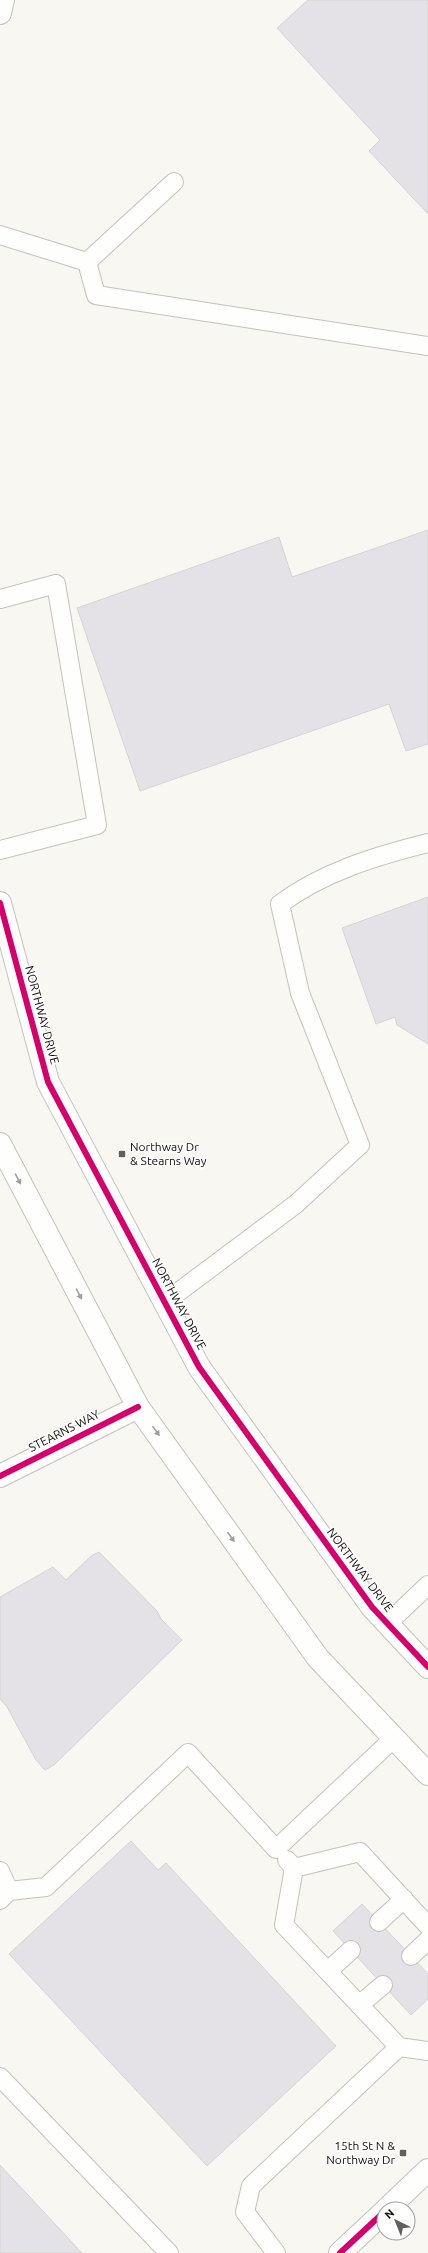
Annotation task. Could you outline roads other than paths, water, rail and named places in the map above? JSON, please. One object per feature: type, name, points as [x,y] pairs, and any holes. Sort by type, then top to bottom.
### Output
[{"type":"street","points":[[0,13],[3,0]]},
{"type":"street","name":"NORTHWAY DRIVE","points":[[0,903],[48,1082],[199,1367],[372,1607],[428,1667]]},
{"type":"street","points":[[0,1144],[138,1407],[318,1658],[428,1774]]},
{"type":"street","name":"STEARNS WAY","points":[[0,1476],[138,1407]]},
{"type":"street","points":[[395,2201],[428,2170]]},
{"type":"street","points":[[340,2253],[376,2219]]},
{"type":"lane","points":[[87,262],[174,182]]},
{"type":"lane","points":[[0,235],[87,262]]},
{"type":"lane","points":[[87,262],[96,295],[428,346]]},
{"type":"lane","points":[[0,599],[56,584],[97,825],[0,850]]},
{"type":"lane","points":[[165,1302],[296,1204],[360,1145],[300,993],[280,904],[302,887],[378,856],[428,843]]},
{"type":"lane","points":[[387,1624],[428,1585]]},
{"type":"lane","points":[[276,1849],[394,1738]]},
{"type":"lane","points":[[0,1871],[4,1896],[46,1887],[188,1753],[294,1868]]},
{"type":"lane","points":[[294,1868],[360,1852],[428,1926]]},
{"type":"lane","points":[[294,1868],[284,1925],[399,2047],[428,2051]]},
{"type":"lane","points":[[379,1922],[404,1899]]},
{"type":"lane","points":[[412,1956],[428,1940]]},
{"type":"lane","points":[[328,1971],[351,1950]]},
{"type":"lane","points":[[360,2005],[383,1985]]},
{"type":"lane","points":[[276,2253],[246,2212],[251,2186],[399,2047]]},
{"type":"lane","points":[[0,2077],[169,2253]]},
{"type":"place","name":"Northway Dr & Stearns Way","points":[[122,1154]]},
{"type":"place","name":"15th St N & Northway Dr","points":[[403,2153]]}]
